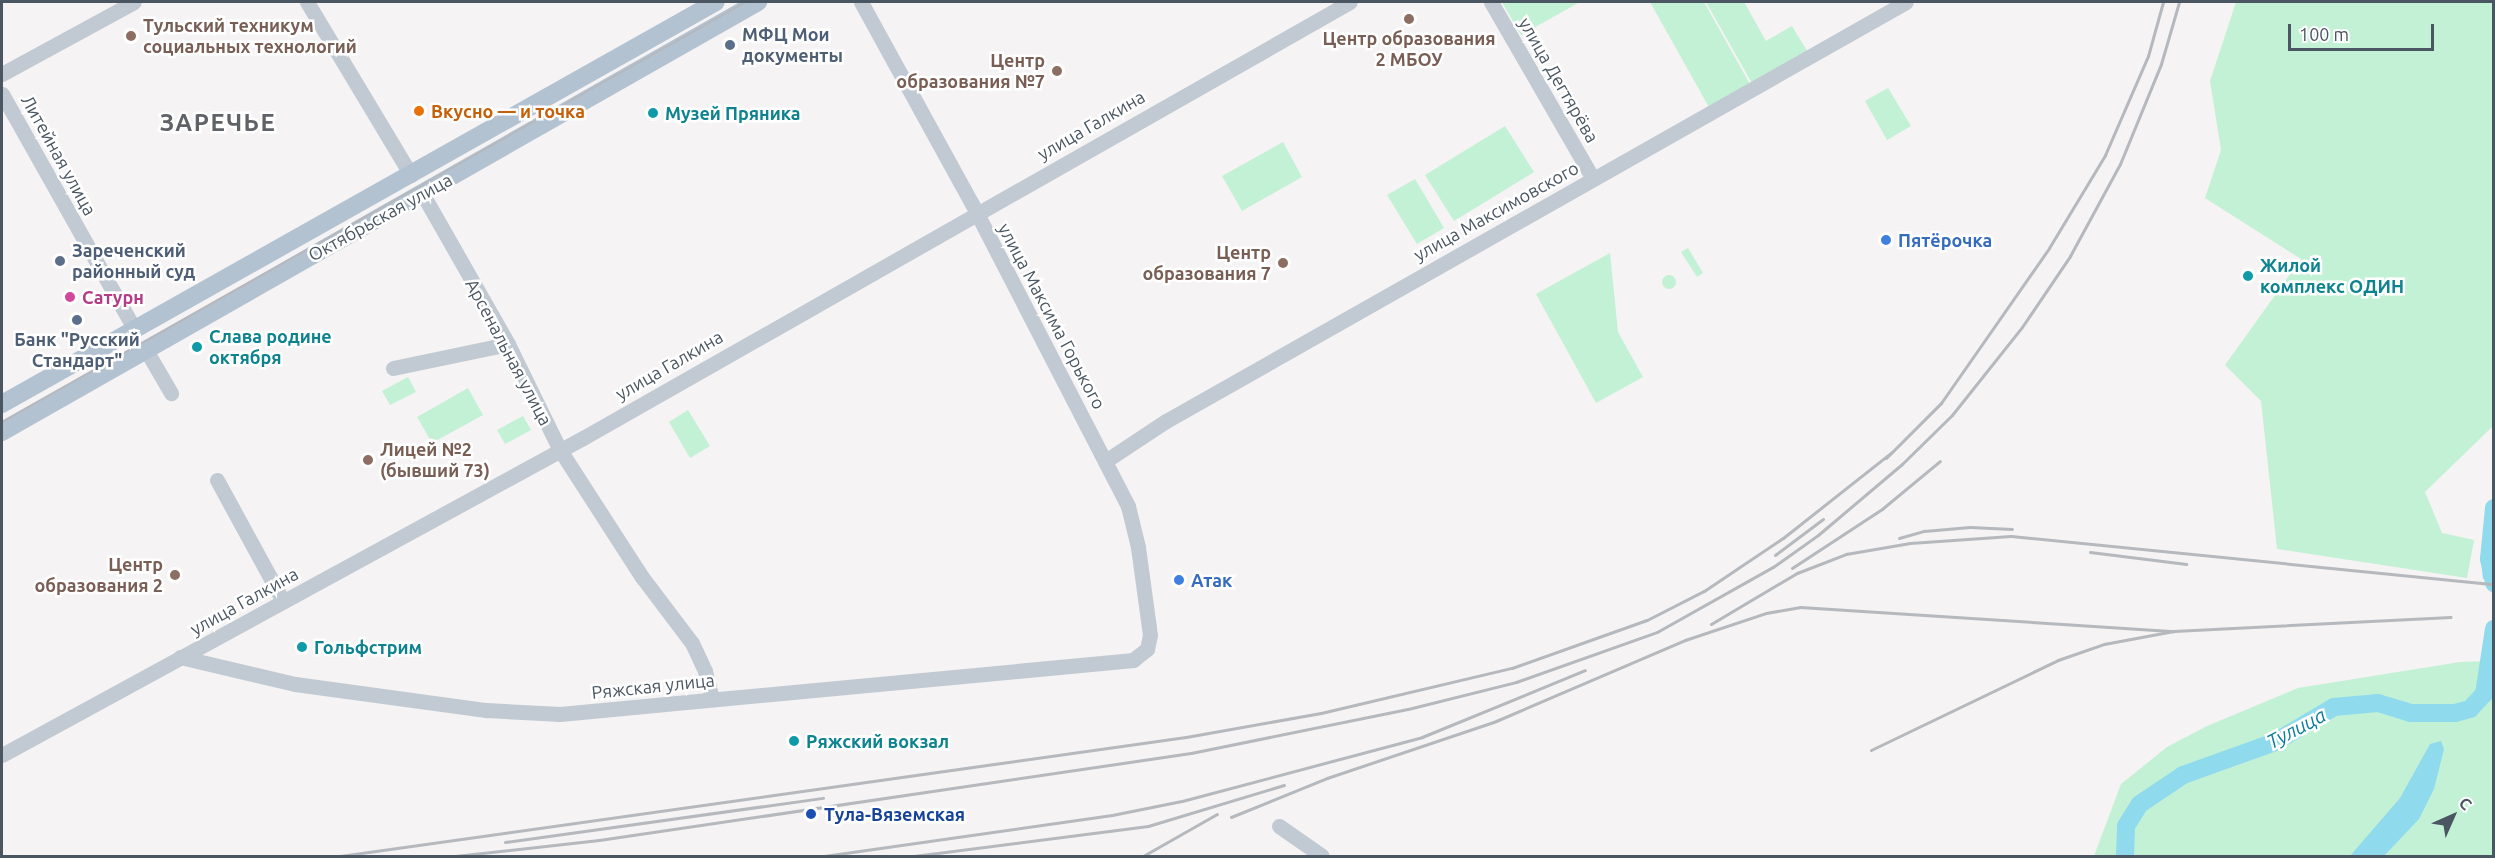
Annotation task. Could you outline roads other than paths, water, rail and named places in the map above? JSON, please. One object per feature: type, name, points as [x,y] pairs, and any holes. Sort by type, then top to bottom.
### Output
[{"type":"main road","name":"Октябрьская улица","points":[[2,404],[716,2]]},
{"type":"main road","name":"Октябрьская улица","points":[[2,432],[758,2]]},
{"type":"main road","name":"Арсенальная улица","points":[[411,175],[422,193]]},
{"type":"main road","points":[[135,330],[146,350]]},
{"type":"street","points":[[2,74],[134,2]]},
{"type":"street","name":"Арсенальная улица","points":[[308,2],[411,175]]},
{"type":"street","name":"улица Максима Горького","points":[[861,2],[977,214],[1107,460],[1133,520],[1150,635],[1147,649],[1133,660]]},
{"type":"street","name":"улица Галкина","points":[[2,755],[560,450],[1350,2]]},
{"type":"street","name":"улица Дегтярёва","points":[[1491,2],[1593,179]]},
{"type":"street","name":"улица Максимовского","points":[[1107,460],[1167,421],[1906,2]]},
{"type":"street","name":"Литейная улица","points":[[2,94],[135,330]]},
{"type":"street","name":"Арсенальная улица","points":[[422,193],[508,344],[560,450],[636,567],[692,643],[712,699]]},
{"type":"street","points":[[393,368],[508,344]]},
{"type":"street","points":[[146,350],[171,393]]},
{"type":"street","points":[[218,480],[283,602]]},
{"type":"street","name":"Ряжская улица","points":[[180,657],[289,683],[534,714],[616,711],[712,699],[1133,660]]},
{"type":"street","points":[[1279,826],[1322,856]]},
{"type":"water","points":[[2493,500],[2493,580],[2483,579],[2481,559],[2485,523]]},
{"type":"water","points":[[2441,741],[2444,749],[2434,789],[2419,819],[2384,856],[2350,856],[2400,798],[2430,744]]},
{"type":"waterway","name":"Тулица","points":[[2494,508],[2489,559],[2494,583]]},
{"type":"waterway","name":"Тулица","points":[[2125,856],[2126,826],[2140,804],[2183,775],[2275,742],[2334,707],[2378,703],[2410,713],[2455,713],[2470,709],[2484,694],[2494,629]]},
{"type":"tram line","points":[[2,422],[746,2]]},
{"type":"railway","points":[[1886,458],[1941,403],[2049,248],[2105,155],[2148,56],[2163,2]]},
{"type":"railway","points":[[455,856],[599,840],[1191,753],[1408,709],[1516,682],[1657,632],[1773,567],[1818,535],[1902,464],[1952,415],[2022,327],[2070,256],[2120,164],[2161,64],[2179,2]]},
{"type":"railway","points":[[340,856],[1186,737],[1321,713],[1512,668],[1647,620],[1704,591],[1783,538],[1892,452]]},
{"type":"railway","points":[[1792,568],[1882,509],[1940,461]]},
{"type":"railway","points":[[1775,555],[1823,519]]},
{"type":"railway","points":[[1899,538],[1924,531],[1970,527],[2012,529]]},
{"type":"railway","points":[[1711,624],[1797,573],[1846,554],[1910,543],[2011,536],[2494,584]]},
{"type":"railway","points":[[2090,552],[2186,564]]},
{"type":"railway","points":[[1231,817],[1327,778],[1496,721],[1685,640],[1766,613],[1800,607],[2174,631]]},
{"type":"railway","points":[[1871,750],[2058,660],[2104,644],[2174,631],[2451,617]]},
{"type":"railway","points":[[824,856],[1112,815],[1182,801],[1422,737],[1585,670]]},
{"type":"railway","points":[[914,856],[1148,826],[1284,785]]},
{"type":"railway","points":[[505,842],[823,798]]},
{"type":"railway","points":[[1143,856],[1217,814]]},
{"type":"place","name":"Центр образования 2 МБОУ","points":[[1409,19]]},
{"type":"place","name":"Тульский техникум социальных технологий","points":[[131,36]]},
{"type":"place","name":"МФЦ Мои документы","points":[[730,45]]},
{"type":"place","name":"Центр образования №7","points":[[1057,71]]},
{"type":"place","name":"Вкусно — и точка","points":[[419,111]]},
{"type":"place","name":"Музей Пряника","points":[[653,113]]},
{"type":"place","name":"Пятёрочка","points":[[1886,240]]},
{"type":"place","name":"Зареченский районный суд","points":[[60,261]]},
{"type":"place","name":"Центр образования 7","points":[[1283,263]]},
{"type":"place","name":"Жилой комплекс ОДИН","points":[[2248,276]]},
{"type":"place","name":"Сатурн","points":[[70,297]]},
{"type":"place","name":"Банк \"Русский Стандарт\"","points":[[77,320]]},
{"type":"place","name":"Слава родине октября","points":[[197,347]]},
{"type":"place","name":"Лицей №2 (бывший 73)","points":[[368,460]]},
{"type":"place","name":"Центр образования 2","points":[[175,575]]},
{"type":"place","name":"Атак","points":[[1179,580]]},
{"type":"place","name":"Гольфстрим","points":[[302,647]]},
{"type":"place","name":"Ряжский вокзал","points":[[794,741]]},
{"type":"place","name":"Тула-Вяземская","points":[[811,814]]},
{"type":"district","name":"ЗАРЕЧЬЕ","points":[[218,123]]}]
